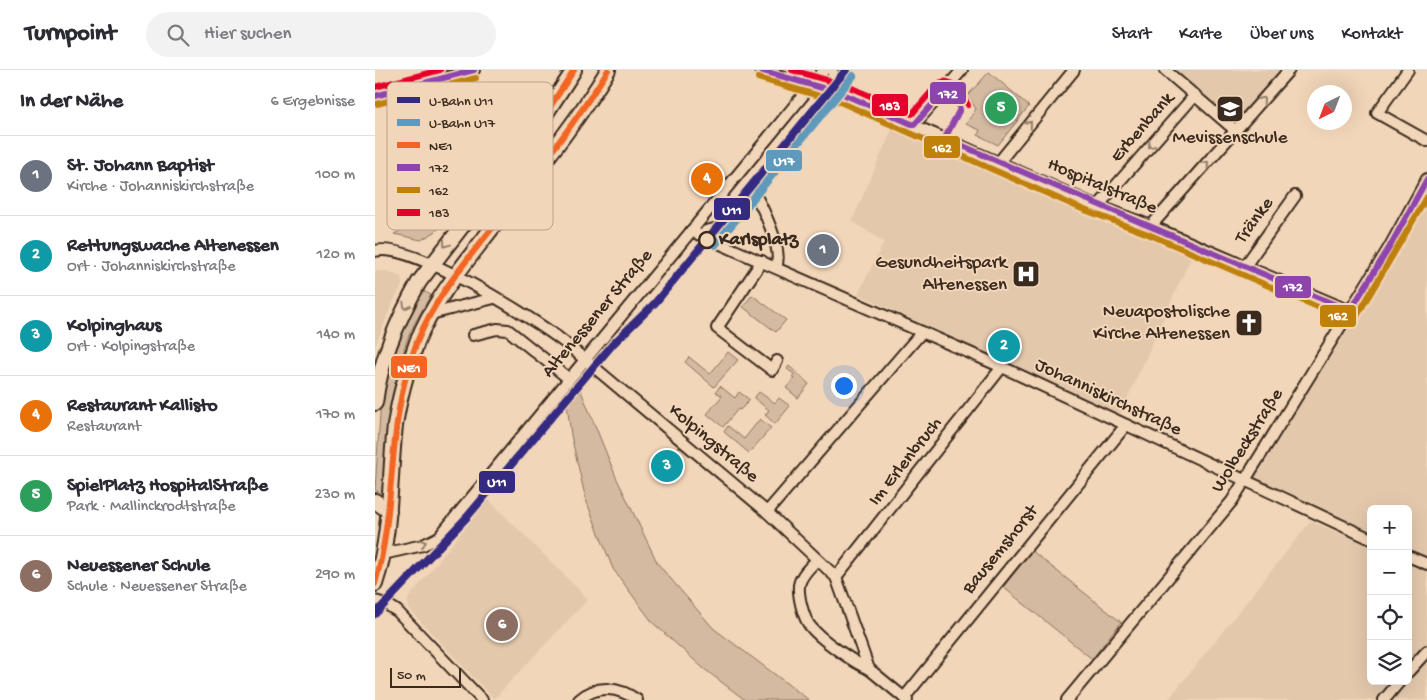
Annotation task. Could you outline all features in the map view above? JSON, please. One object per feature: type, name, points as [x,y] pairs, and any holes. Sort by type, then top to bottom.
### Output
[{"type":"main road","points":[[553,103],[574,70]]},
{"type":"main road","points":[[553,151],[608,70]]},
{"type":"main road","points":[[375,403],[381,370],[391,339],[405,307],[432,264],[458,230]]},
{"type":"main road","points":[[375,584],[383,554],[389,511],[395,427],[401,391],[418,340],[431,314],[456,276],[492,230]]},
{"type":"main road","points":[[375,501],[389,511]]},
{"type":"street","points":[[428,82],[473,70]]},
{"type":"street","points":[[562,70],[565,85]]},
{"type":"street","name":"Hospitalstraße","points":[[760,70],[843,94],[1098,206],[1151,226],[1349,311]]},
{"type":"street","name":"Altenessener Straße","points":[[383,554],[423,544],[439,537],[568,378],[824,70]]},
{"type":"street","points":[[832,70],[836,85],[843,94]]},
{"type":"street","points":[[914,125],[962,70]]},
{"type":"street","points":[[999,162],[1074,70]]},
{"type":"street","points":[[1165,70],[1236,131]]},
{"type":"street","points":[[1151,226],[1289,70]]},
{"type":"street","points":[[1408,70],[1377,113],[1427,141]]},
{"type":"street","name":"Erbenbank","points":[[1098,206],[1195,95]]},
{"type":"street","name":"Wolbeckstraße","points":[[1067,700],[1232,501],[1389,248],[1427,179]]},
{"type":"street","points":[[753,191],[769,223],[776,247],[778,263],[776,267]]},
{"type":"street","name":"Tränke","points":[[1245,266],[1295,196]]},
{"type":"street","points":[[706,231],[722,227]]},
{"type":"street","name":"Johanniskirchstraße","points":[[691,230],[1002,367],[1367,537]]},
{"type":"street","name":"Kolpingstraße","points":[[375,251],[399,252],[432,264],[456,276],[555,335],[767,512],[836,577],[869,669]]},
{"type":"street","points":[[762,261],[717,328],[772,370],[777,361]]},
{"type":"street","points":[[431,314],[494,298]]},
{"type":"street","points":[[473,334],[497,329],[508,330],[568,378]]},
{"type":"street","points":[[767,512],[922,332]]},
{"type":"street","name":"Im Erlenbruch","points":[[836,577],[1002,367]]},
{"type":"street","name":"Bausemshorst","points":[[906,699],[1126,425]]},
{"type":"street","points":[[1412,558],[1427,564]]},
{"type":"street","points":[[817,560],[805,573],[799,585],[803,613],[810,626],[856,663],[869,669],[906,699]]},
{"type":"street","points":[[375,601],[387,604],[397,611],[483,700]]},
{"type":"street","points":[[1412,668],[1427,651]]},
{"type":"street","points":[[1384,700],[1397,685]]},
{"type":"street","points":[[579,700],[586,694],[608,688],[625,692],[637,700]]},
{"type":"shaded area","name":"Mevissenschule","points":[[1169,70],[1280,70],[1233,124]]},
{"type":"shaded area","points":[[989,72],[1029,106],[998,145],[978,135],[980,130],[966,124],[976,109],[968,95]]},
{"type":"shaded area","name":"Gesundheitspark Altenessen","points":[[903,126],[1193,253],[1119,417],[858,294],[884,242],[852,221],[892,129]]},
{"type":"shaded area","points":[[1427,191],[1427,557],[1412,550],[1412,505],[1367,505],[1367,530],[1251,478]]},
{"type":"shaded area","points":[[401,230],[437,230],[421,240],[394,234]]},
{"type":"shaded area","points":[[375,271],[387,271],[401,277],[402,285],[391,306],[375,347]]},
{"type":"shaded area","points":[[421,290],[431,295],[411,330],[401,362],[391,419],[386,496],[375,490],[381,399],[394,344]]},
{"type":"shaded area","points":[[752,295],[786,320],[776,332],[743,307]]},
{"type":"shaded area","points":[[728,352],[738,360],[714,387],[685,362],[689,357],[710,374]]},
{"type":"shaded area","points":[[789,366],[809,384],[798,398],[786,388],[794,379],[792,377],[794,374],[787,369]]},
{"type":"shaded area","points":[[577,377],[583,377],[581,391],[616,477],[658,564],[713,628],[809,700],[745,700],[703,668],[653,623],[613,569],[586,500],[571,435],[565,389]]},
{"type":"shaded area","points":[[720,386],[735,398],[739,392],[750,400],[740,410],[738,409],[723,427],[707,414],[722,396],[716,392]]},
{"type":"shaded area","points":[[759,392],[775,403],[779,398],[790,406],[775,424],[765,415],[769,410],[754,398]]},
{"type":"shaded area","points":[[760,419],[771,428],[749,453],[724,432],[728,426],[744,439]]},
{"type":"shaded area","points":[[488,499],[588,599],[494,699],[409,609],[408,599]]},
{"type":"shaded area","points":[[1311,521],[1367,544],[1367,685],[1412,685],[1412,565],[1427,571],[1427,700],[1168,700]]},
{"type":"shaded area","points":[[1032,551],[1121,622],[1092,659],[1003,587]]},
{"type":"metro line","name":"U11","points":[[375,614],[467,517],[613,344],[655,303],[846,70]]},
{"type":"metro line","name":"U17","points":[[715,245],[853,76]]},
{"type":"transit line","name":"183","points":[[394,82],[440,70]]},
{"type":"transit line","name":"172","points":[[428,82],[474,70]]},
{"type":"transit line","name":"NE1","points":[[553,102],[574,70]]},
{"type":"transit line","name":"NE1","points":[[553,150],[608,70]]},
{"type":"transit line","name":"172","points":[[760,70],[843,94],[914,125],[945,90],[955,99],[960,109],[945,138],[1350,311],[1389,248],[1427,179]]},
{"type":"transit line","name":"183","points":[[792,70],[847,86],[912,114],[938,84],[943,82],[956,87],[968,105]]},
{"type":"transit line","name":"162","points":[[461,82],[476,78]]},
{"type":"transit line","name":"162","points":[[758,78],[840,102],[1082,209],[1148,234],[1348,320],[1357,316],[1427,197]]},
{"type":"transit line","name":"183","points":[[375,87],[387,84]]},
{"type":"transit line","name":"172","points":[[375,96],[387,93]]},
{"type":"transit line","name":"162","points":[[377,104],[387,101]]},
{"type":"transit line","name":"NE1","points":[[375,584],[387,523],[396,433],[407,372],[417,342],[432,311],[451,281],[490,230]]},
{"type":"place","name":"SpielPlatz HospitalStraße","points":[[1001,108]]},
{"type":"place","name":"Mevissenschule","points":[[1230,109]]},
{"type":"place","name":"Restaurant Kallisto","points":[[707,179]]},
{"type":"place","name":"Karlsplatz","points":[[707,240]]},
{"type":"place","name":"St. Johann Baptist","points":[[823,250]]},
{"type":"place","name":"Gesundheitspark Altenessen","points":[[1026,274]]},
{"type":"place","name":"Neuapostolische Kirche Altenessen","points":[[1249,323]]},
{"type":"place","name":"Rettungswache Altenessen","points":[[1004,346]]},
{"type":"place","name":"Kolpinghaus","points":[[667,466]]},
{"type":"place","name":"Neuessener Schule","points":[[502,625]]}]
